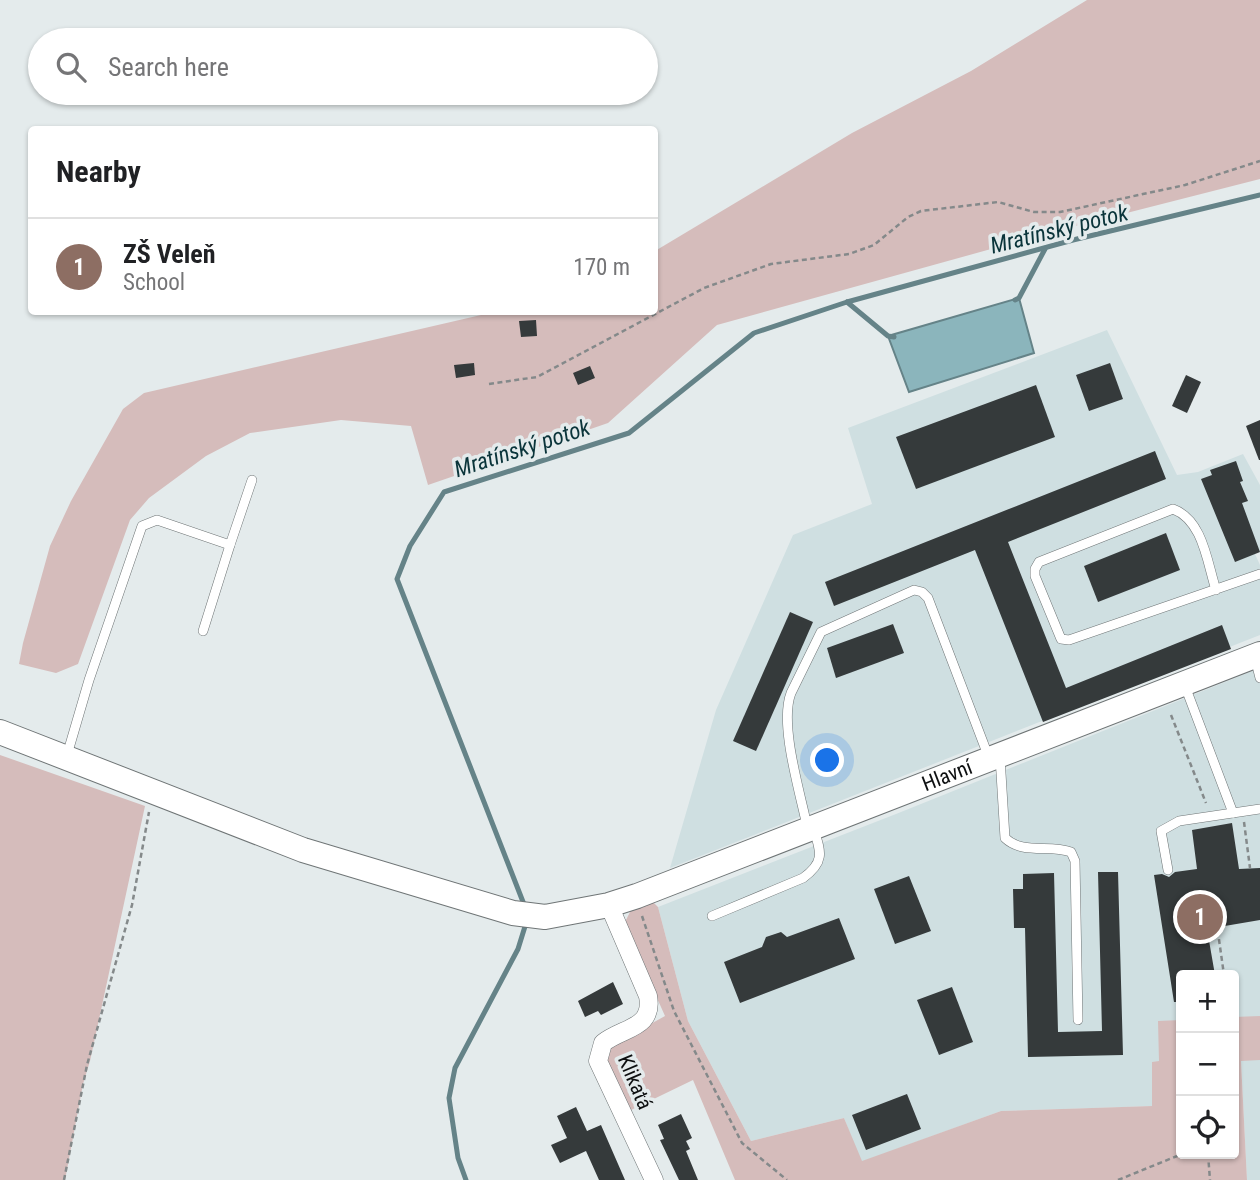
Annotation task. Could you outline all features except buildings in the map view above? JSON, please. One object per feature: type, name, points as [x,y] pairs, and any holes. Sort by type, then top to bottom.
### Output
[{"type":"street","name":"Hlavní","points":[[0,732],[303,850],[513,914],[545,917],[609,905],[637,896],[1185,684],[1258,663]]},
{"type":"street","name":"Klikatá","points":[[609,905],[650,1006],[649,1013],[641,1023],[603,1043],[598,1061],[654,1180]]},
{"type":"lane","points":[[203,631],[252,480]]},
{"type":"lane","points":[[1216,590],[1194,523],[1185,513],[1173,509],[1039,562],[1035,569],[1035,576],[1061,639],[1069,640],[1216,590],[1260,574]]},
{"type":"lane","points":[[66,756],[142,526],[157,520],[230,544]]},
{"type":"lane","points":[[712,916],[803,878],[819,860],[821,851],[810,829],[787,724],[788,704],[792,693],[821,632],[914,590],[922,592],[928,598],[995,757],[1005,838],[1020,848],[1062,849],[1071,852],[1075,861],[1078,1020]]},
{"type":"lane","points":[[1185,684],[1233,813]]},
{"type":"lane","points":[[1168,870],[1161,831],[1179,821],[1260,809]]},
{"type":"path","points":[[658,314],[715,284],[771,264],[849,254],[874,245],[908,217],[921,211],[998,202],[1034,212],[1060,212],[1185,185],[1260,160]]},
{"type":"path","points":[[489,384],[537,377],[656,315]]},
{"type":"path","points":[[1171,715],[1211,816]]},
{"type":"path","points":[[64,1180],[87,1065],[132,905],[152,791]]},
{"type":"path","points":[[1250,868],[1243,819],[1252,818]]},
{"type":"path","points":[[637,896],[648,939],[674,1012],[741,1143],[787,1180]]},
{"type":"path","points":[[1213,897],[1223,970]]},
{"type":"path","points":[[1118,1180],[1176,1156]]},
{"type":"path","points":[[1208,1159],[1210,1180]]},
{"type":"shaded area","points":[[1087,0],[1260,0],[1260,179],[1056,231],[717,325],[608,423],[428,485],[411,426],[341,420],[250,433],[206,456],[149,498],[130,520],[78,664],[56,673],[19,664],[50,546],[71,501],[123,409],[144,393],[481,315],[658,315],[658,249],[852,133],[971,71]]},
{"type":"shaded area","points":[[1107,330],[1177,475],[1198,472],[1243,454],[1260,485],[1260,551],[1255,554],[1260,565],[1260,635],[670,868],[716,710],[793,535],[872,504],[848,428]]},
{"type":"shaded area","points":[[1260,668],[1260,1180],[1247,1180],[1239,1061],[1239,970],[1176,970],[1176,1061],[1152,1062],[1153,1106],[1001,1111],[861,1162],[844,1118],[751,1141],[688,1021],[658,907]]},
{"type":"shaded area","points":[[0,755],[145,806],[83,1084],[65,1180],[0,1180]]},
{"type":"shaded area","points":[[653,902],[658,907],[688,1021],[751,1141],[844,1118],[862,1161],[1001,1111],[1152,1106],[1152,1062],[1159,1061],[1158,1021],[1176,1020],[1176,1159],[1239,1159],[1239,1017],[1260,1016],[1260,1060],[1241,1061],[1247,1180],[735,1180],[693,1080],[631,1110],[605,1057],[611,1046],[665,1016],[624,924],[634,904]]},
{"type":"water","points":[[1019,298],[1034,353],[909,392],[888,336]]},
{"type":"waterway","name":"Mratínský potok","points":[[525,907],[397,579],[410,546],[444,492],[629,433],[754,333],[847,302],[1073,240],[1260,195]]},
{"type":"waterway","points":[[1015,300],[1019,298],[1045,249]]},
{"type":"waterway","points":[[847,302],[888,336],[894,337]]},
{"type":"waterway","name":"Mratínský potok","points":[[466,1180],[458,1158],[449,1098],[455,1068],[518,949],[527,920]]},
{"type":"place","name":"ZŠ Veleň","points":[[1200,917]]}]
